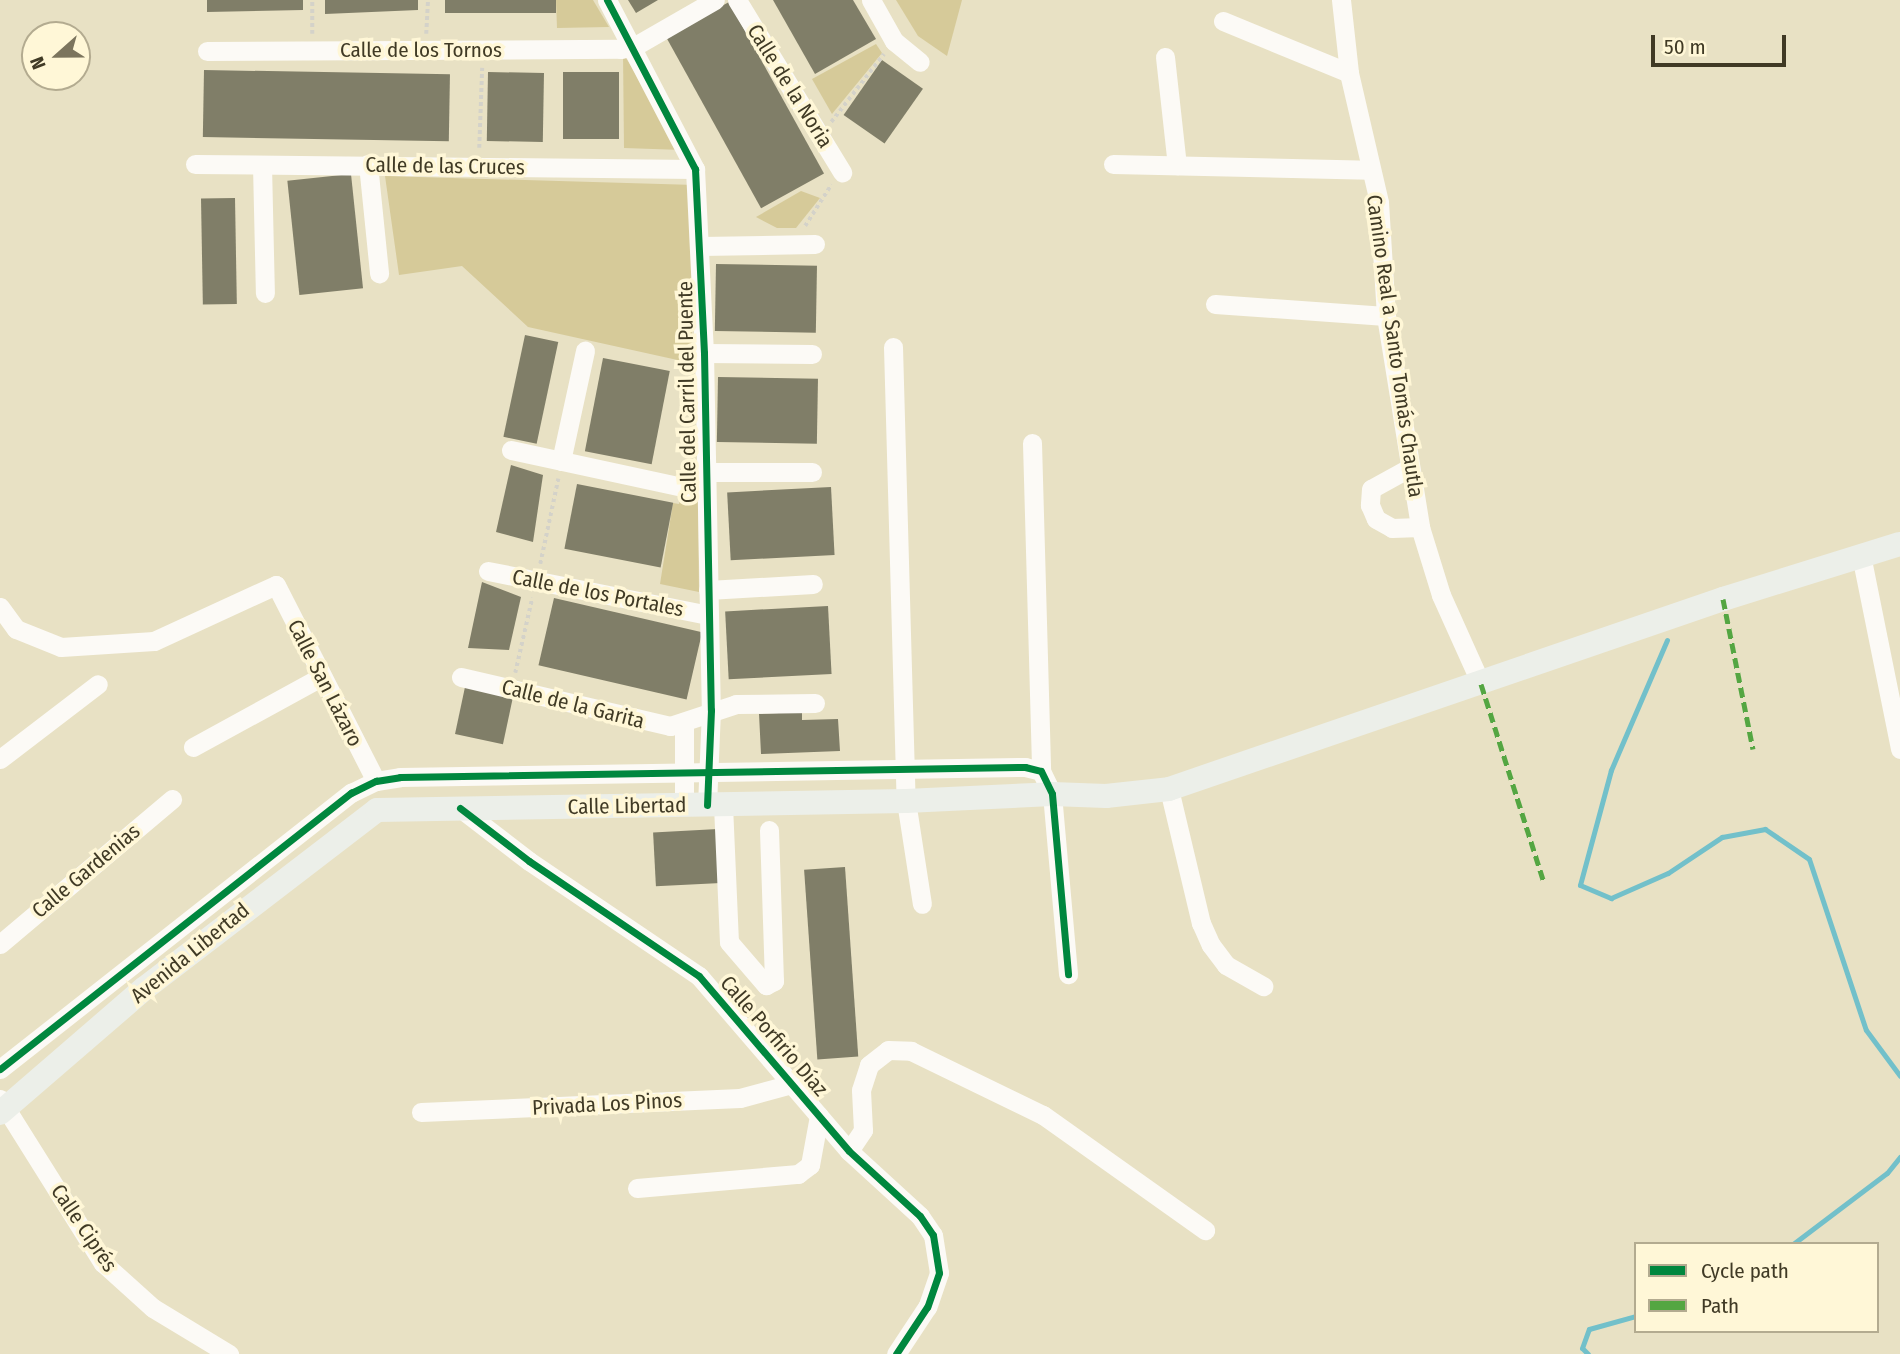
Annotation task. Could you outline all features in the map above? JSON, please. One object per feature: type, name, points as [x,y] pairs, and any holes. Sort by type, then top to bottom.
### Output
[{"type":"main road","name":"Calle Libertad","points":[[390,809],[906,801],[1052,794],[1106,796],[1169,789],[1900,544]]},
{"type":"main road","name":"Avenida Libertad","points":[[2,1106],[145,988],[330,842],[366,815],[390,809]]},
{"type":"street","name":"Calle del Carril del Puente","points":[[607,0],[635,46],[695,169],[701,246],[711,710],[710,773],[705,805]]},
{"type":"street","points":[[635,46],[715,0]]},
{"type":"street","name":"Calle de la Noria","points":[[737,0],[842,172]]},
{"type":"street","points":[[871,0],[894,41],[920,62]]},
{"type":"street","name":"Camino Real a Santo Tomás Chautla","points":[[1341,0],[1349,74],[1369,170],[1379,202],[1387,316],[1420,527],[1441,595],[1481,684]]},
{"type":"street","points":[[1223,21],[1349,74]]},
{"type":"street","name":"Calle de los Tornos","points":[[207,51],[483,50],[635,46]]},
{"type":"street","points":[[1165,57],[1177,165]]},
{"type":"street","name":"Calle de las Cruces","points":[[195,164],[695,169]]},
{"type":"street","points":[[368,164],[379,273]]},
{"type":"street","points":[[1113,164],[1369,170]]},
{"type":"street","points":[[262,165],[265,293]]},
{"type":"street","points":[[701,246],[816,244]]},
{"type":"street","points":[[1216,304],[1387,316]]},
{"type":"street","points":[[893,347],[906,801],[922,904]]},
{"type":"street","points":[[561,461],[585,351]]},
{"type":"street","points":[[704,353],[812,354]]},
{"type":"street","points":[[1032,443],[1041,771],[1052,794],[1068,974]]},
{"type":"street","points":[[511,450],[706,492]]},
{"type":"street","points":[[1409,468],[1371,489],[1370,505],[1376,519],[1392,528],[1420,527]]},
{"type":"street","points":[[705,472],[812,472]]},
{"type":"street","points":[[1861,555],[1900,749]]},
{"type":"street","name":"Calle de los Portales","points":[[488,571],[708,615]]},
{"type":"street","points":[[708,590],[813,584]]},
{"type":"street","name":"Calle San Lázaro","points":[[0,607],[16,629],[61,647],[154,641],[276,585],[376,781]]},
{"type":"street","points":[[193,747],[321,677]]},
{"type":"street","name":"Calle de la Garita","points":[[461,677],[656,724],[684,722]]},
{"type":"street","points":[[0,760],[98,684]]},
{"type":"street","points":[[769,830],[774,981],[766,985],[729,942],[705,805],[684,774],[684,722],[711,710],[736,704],[814,703]]},
{"type":"street","points":[[0,1069],[351,793],[376,781],[1025,767],[1041,771]]},
{"type":"street","points":[[1169,789],[1202,923],[1211,945],[1226,965],[1263,986]]},
{"type":"street","name":"Calle Gardenias","points":[[0,944],[172,799]]},
{"type":"street","name":"Calle Porfirio Díaz","points":[[460,808],[529,861],[699,976],[849,1151],[920,1216],[937,1248],[939,1273],[933,1292],[896,1354]]},
{"type":"street","points":[[849,1151],[863,1130],[860,1090],[869,1065],[888,1050],[911,1051],[1043,1115],[1205,1230]]},
{"type":"street","name":"Privada Los Pinos","points":[[421,1112],[740,1098],[792,1084]]},
{"type":"street","name":"Calle Ciprés","points":[[2,1106],[103,1263],[153,1308],[229,1354]]},
{"type":"street","points":[[637,1188],[798,1174],[810,1165],[819,1116]]},
{"type":"path","points":[[312,0],[312,51]]},
{"type":"path","points":[[425,50],[428,0]]},
{"type":"path","points":[[821,135],[894,41]]},
{"type":"path","points":[[478,167],[483,50]]},
{"type":"path","points":[[793,245],[842,172]]},
{"type":"path","points":[[511,688],[561,461]]},
{"type":"shaded area","points":[[556,0],[593,0],[609,27],[557,28]]},
{"type":"shaded area","points":[[896,0],[962,0],[947,56],[918,36]]},
{"type":"shaded area","points":[[876,44],[882,53],[832,114],[812,79]]},
{"type":"shaded area","points":[[623,53],[682,150],[624,148]]},
{"type":"shaded area","points":[[385,176],[695,185],[691,363],[528,327],[462,266],[399,275]]},
{"type":"shaded area","points":[[801,191],[820,198],[796,228],[777,228],[756,217]]},
{"type":"shaded area","points":[[681,493],[698,496],[699,592],[660,584],[673,503],[679,504]]},
{"type":"building","points":[[207,0],[303,0],[303,10],[207,12]]},
{"type":"building","points":[[325,0],[418,0],[418,10],[325,14]]},
{"type":"building","points":[[445,0],[556,0],[556,13],[445,13]]},
{"type":"building","points":[[628,0],[658,0],[636,13]]},
{"type":"building","points":[[773,0],[853,0],[876,39],[815,74]]},
{"type":"building","points":[[729,2],[824,173],[761,208],[666,37]]},
{"type":"building","points":[[882,60],[923,89],[885,144],[844,115]]},
{"type":"building","points":[[204,70],[450,74],[449,141],[203,137]]},
{"type":"building","points":[[488,72],[544,73],[543,142],[487,141]]},
{"type":"building","points":[[563,72],[619,72],[619,139],[563,139]]},
{"type":"building","points":[[351,174],[363,288],[299,295],[287,181]]},
{"type":"building","points":[[235,198],[237,304],[203,305],[201,199]]},
{"type":"building","points":[[716,264],[817,266],[816,333],[715,331]]},
{"type":"building","points":[[525,335],[558,342],[537,444],[503,437]]},
{"type":"building","points":[[603,358],[670,371],[652,464],[585,451]]},
{"type":"building","points":[[718,377],[818,379],[817,444],[717,442]]},
{"type":"building","points":[[511,465],[543,475],[533,542],[496,532]]},
{"type":"building","points":[[577,484],[673,503],[661,567],[564,549]]},
{"type":"building","points":[[831,487],[835,555],[731,560],[727,492]]},
{"type":"building","points":[[482,582],[521,597],[509,650],[468,648]]},
{"type":"building","points":[[554,598],[702,632],[687,699],[538,665]]},
{"type":"building","points":[[828,606],[832,674],[729,679],[725,611]]},
{"type":"building","points":[[465,687],[513,697],[503,744],[455,734]]},
{"type":"building","points":[[802,712],[802,720],[838,719],[840,751],[761,754],[759,714]]},
{"type":"building","points":[[718,829],[721,883],[656,886],[653,832]]},
{"type":"building","points":[[845,867],[858,1057],[817,1059],[804,870]]},
{"type":"waterway","points":[[1667,640],[1611,770],[1580,885],[1611,898],[1668,873],[1722,837],[1765,829],[1809,859],[1866,1030],[1900,1076]]},
{"type":"waterway","points":[[1796,1242],[1887,1173],[1900,1157]]},
{"type":"waterway","points":[[1588,1354],[1582,1348],[1589,1329],[1634,1317]]},
{"type":"marked path","points":[[1723,599],[1753,749]]},
{"type":"marked path","points":[[1481,684],[1543,880]]},
{"type":"cycle path","points":[[607,0],[695,169],[704,353],[711,710],[707,805]]},
{"type":"cycle path","points":[[0,1069],[351,793],[376,781],[400,777],[1025,767],[1041,771],[1052,794],[1068,974]]},
{"type":"cycle path","points":[[460,808],[529,861],[699,976],[849,1151],[920,1216],[933,1235],[939,1273],[927,1307],[896,1354]]}]
